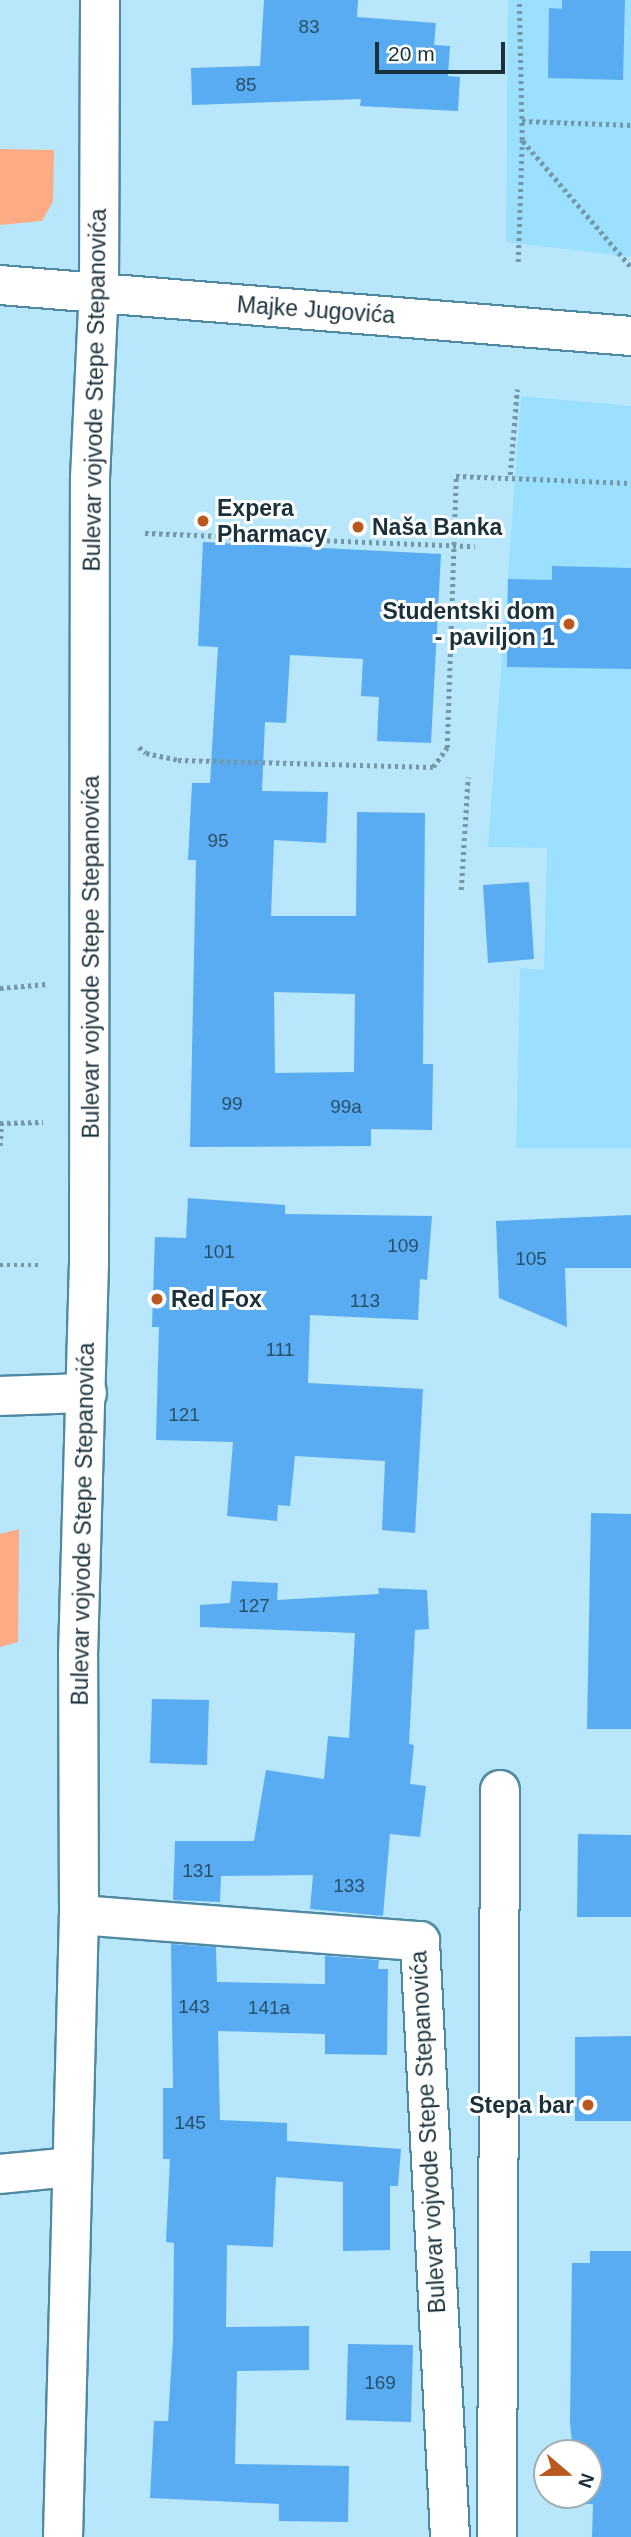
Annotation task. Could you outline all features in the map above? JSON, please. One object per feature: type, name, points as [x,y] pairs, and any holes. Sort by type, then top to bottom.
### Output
[{"type":"street","name":"Bulevar vojvode Stepe Stepanovića","points":[[63,2537],[79,1915],[78,1657],[87,1393],[90,478],[99,290],[100,0]]},
{"type":"street","name":"Majke Jugovića","points":[[0,285],[99,290],[631,336]]},
{"type":"street","points":[[0,1396],[87,1393]]},
{"type":"street","points":[[497,2537],[500,1790]]},
{"type":"street","name":"Bulevar vojvode Stepe Stepanovića","points":[[79,1915],[419,1941],[450,2537]]},
{"type":"street","points":[[0,2174],[72,2167]]},
{"type":"path","points":[[517,262],[522,140],[519,0]]},
{"type":"path","points":[[522,121],[631,125]]},
{"type":"path","points":[[522,140],[631,267]]},
{"type":"path","points":[[510,475],[517,389]]},
{"type":"path","points":[[139,747],[153,756],[178,760],[433,767],[447,748],[456,476],[510,475],[631,483]]},
{"type":"path","points":[[145,533],[475,546]]},
{"type":"path","points":[[461,890],[468,777]]},
{"type":"path","points":[[0,988],[46,984]]},
{"type":"path","points":[[0,1146],[0,1123],[43,1122]]},
{"type":"path","points":[[0,1265],[40,1265]]},
{"type":"shaded area","points":[[508,0],[631,0],[631,257],[506,242]]},
{"type":"shaded area","points":[[0,149],[54,150],[53,201],[42,221],[0,225]]},
{"type":"shaded area","points":[[521,396],[631,406],[631,1148],[516,1148],[520,968],[544,970],[547,848],[488,847]]},
{"type":"shaded area","points":[[19,1529],[18,1642],[0,1647],[0,1534]]},
{"type":"building","points":[[264,0],[358,0],[357,17],[436,23],[434,45],[450,46],[448,76],[460,77],[458,111],[360,106],[361,99],[192,105],[191,68],[260,66]]},
{"type":"building","points":[[562,0],[625,0],[623,80],[548,78],[549,8],[562,9]]},
{"type":"building","points":[[203,542],[441,554],[431,743],[377,741],[379,697],[361,696],[363,659],[290,655],[286,723],[265,722],[262,791],[328,792],[326,843],[274,840],[271,916],[356,916],[357,812],[425,813],[423,1064],[433,1064],[432,1130],[371,1129],[371,1146],[190,1147],[196,860],[188,860],[192,783],[210,783],[218,647],[198,646]],"holes":[[[274,992],[355,994],[354,1072],[275,1073]]]},
{"type":"building","name":"Studentski dom - paviljon 1","points":[[552,566],[631,568],[631,669],[507,667],[508,579],[552,580]]},
{"type":"building","points":[[529,882],[534,959],[488,963],[483,885]]},
{"type":"building","points":[[188,1198],[285,1205],[285,1214],[432,1216],[427,1280],[420,1279],[418,1320],[310,1315],[308,1383],[423,1389],[415,1533],[382,1530],[385,1461],[295,1456],[290,1506],[278,1505],[277,1521],[227,1516],[233,1442],[156,1440],[159,1327],[152,1327],[155,1237],[186,1238]]},
{"type":"building","points":[[631,1215],[631,1268],[565,1268],[567,1327],[499,1298],[496,1221]]},
{"type":"building","points":[[591,1513],[631,1514],[631,1729],[587,1729]]},
{"type":"building","points":[[232,1581],[278,1583],[277,1600],[379,1594],[378,1588],[427,1590],[429,1629],[415,1630],[409,1744],[414,1745],[410,1784],[426,1786],[420,1837],[390,1834],[383,1916],[310,1909],[313,1875],[221,1876],[220,1902],[173,1900],[175,1841],[254,1841],[266,1770],[324,1779],[328,1736],[349,1738],[355,1633],[200,1627],[200,1605],[230,1603]]},
{"type":"building","points":[[152,1699],[209,1700],[207,1765],[150,1763]]},
{"type":"building","points":[[578,1834],[631,1835],[631,1917],[577,1917]]},
{"type":"building","points":[[171,1944],[216,1947],[217,1982],[325,1984],[325,1956],[379,1960],[378,1969],[388,1969],[387,2055],[325,2054],[325,2034],[218,2031],[220,2120],[287,2123],[287,2141],[401,2149],[398,2186],[390,2186],[390,2250],[343,2251],[343,2182],[276,2177],[273,2247],[227,2245],[226,2327],[309,2326],[309,2370],[237,2371],[235,2464],[349,2466],[348,2522],[279,2521],[279,2504],[150,2498],[154,2421],[168,2421],[173,2340],[174,2243],[166,2242],[170,2159],[163,2159],[163,2088],[173,2088]]},
{"type":"building","points":[[631,2036],[631,2121],[575,2121],[575,2037]]},
{"type":"building","points":[[590,2251],[631,2251],[631,2537],[592,2537],[593,2509],[603,2509],[603,2439],[572,2439],[572,2263],[590,2263]]},
{"type":"building","points":[[348,2344],[413,2345],[411,2422],[346,2420]]},
{"type":"place","name":"Expera Pharmacy","points":[[203,521]]},
{"type":"place","name":"Naša Banka","points":[[358,527]]},
{"type":"place","name":"Studentski dom - paviljon 1","points":[[569,624]]},
{"type":"place","name":"Red Fox","points":[[157,1299]]},
{"type":"place","name":"Stepa bar","points":[[588,2105]]}]
